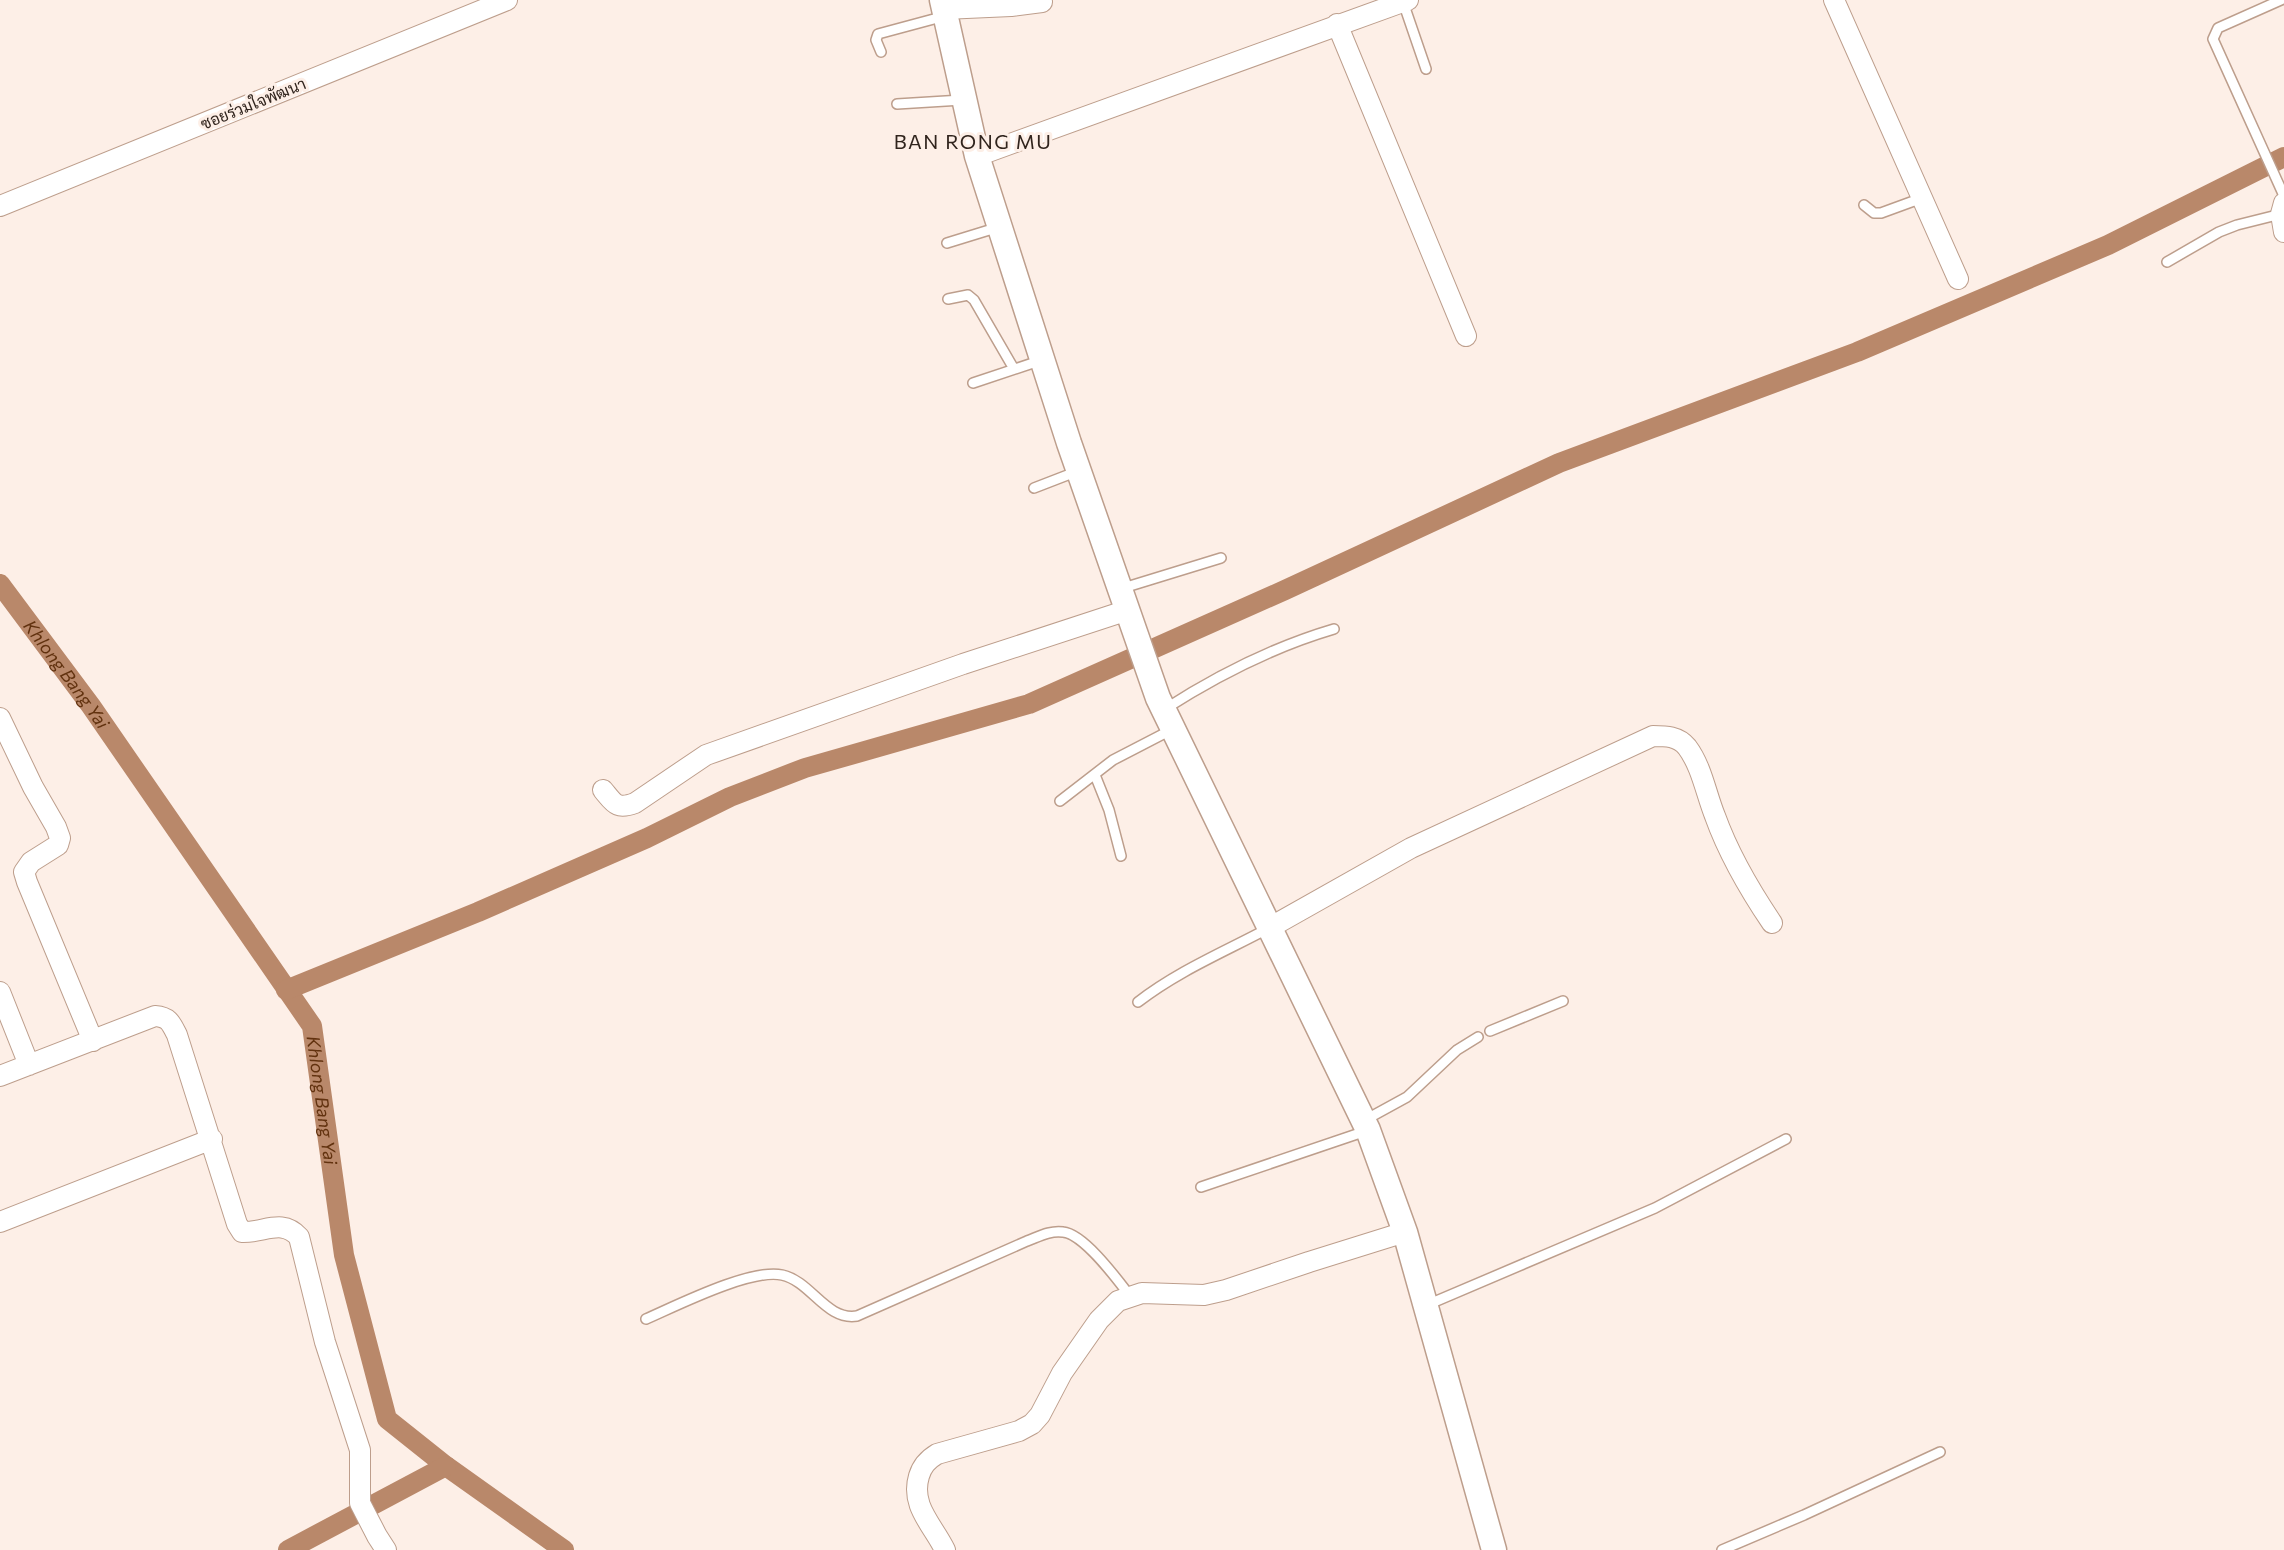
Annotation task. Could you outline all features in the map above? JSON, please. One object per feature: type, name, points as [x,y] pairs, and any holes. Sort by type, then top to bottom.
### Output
[{"type":"street","name":"ซอยร่วมใจพัฒนา","points":[[0,206],[507,0]]},
{"type":"street","points":[[1834,0],[1958,279]]},
{"type":"street","points":[[977,156],[1337,24],[1406,1]]},
{"type":"street","points":[[1042,2],[1011,6],[944,8],[977,156],[1078,471],[1164,713],[1366,1126],[1405,1232],[1494,1550]]},
{"type":"street","points":[[1337,24],[1466,336]]},
{"type":"street","points":[[603,790],[615,805],[623,807],[635,803],[706,755],[963,664],[1124,600]]},
{"type":"street","points":[[0,718],[60,838],[58,845],[31,862],[24,872],[93,1041]]},
{"type":"street","points":[[1269,928],[1411,848],[1653,736],[1671,736],[1686,746],[1700,772],[1730,854],[1746,884],[1772,923]]},
{"type":"street","points":[[0,992],[29,1065]]},
{"type":"street","points":[[0,1076],[155,1016],[170,1020],[212,1139],[237,1224],[242,1232],[279,1226],[292,1229],[299,1237],[325,1342],[360,1450],[360,1503],[381,1543]]},
{"type":"street","points":[[0,1222],[212,1139]]},
{"type":"street","points":[[945,1550],[920,1509],[916,1494],[922,1467],[937,1454],[1019,1431],[1032,1424],[1062,1373],[1099,1320],[1118,1301],[1142,1293],[1176,1296],[1215,1292],[1405,1232]]},
{"type":"lane","points":[[2167,262],[2219,232],[2283,211],[2277,181],[2213,39],[2218,28],[2281,0]]},
{"type":"lane","points":[[1406,1],[1426,69]]},
{"type":"lane","points":[[881,52],[876,40],[878,34],[944,8]]},
{"type":"lane","points":[[897,104],[965,100]]},
{"type":"lane","points":[[1864,205],[1874,213],[1881,213],[1922,198]]},
{"type":"lane","points":[[947,243],[1000,226]]},
{"type":"lane","points":[[948,299],[968,295],[974,300],[1014,369]]},
{"type":"lane","points":[[973,383],[1042,360]]},
{"type":"lane","points":[[1034,488],[1078,471]]},
{"type":"lane","points":[[1124,600],[1221,558]]},
{"type":"lane","points":[[1060,801],[1127,752],[1164,713],[1198,687],[1270,651],[1334,629]]},
{"type":"lane","points":[[1095,775],[1109,810],[1121,856]]},
{"type":"lane","points":[[1138,1002],[1160,985],[1196,964],[1269,928]]},
{"type":"lane","points":[[1491,1032],[1563,1001]]},
{"type":"lane","points":[[1201,1187],[1366,1126],[1407,1097],[1448,1058],[1478,1037]]},
{"type":"lane","points":[[1425,1306],[1655,1208],[1786,1140]]},
{"type":"lane","points":[[646,1319],[709,1290],[769,1274],[782,1275],[800,1282],[840,1315],[857,1316],[1027,1241],[1053,1232],[1071,1233],[1079,1239],[1130,1296]]},
{"type":"lane","points":[[1722,1550],[1940,1452]]},
{"type":"waterway","points":[[286,990],[478,912],[647,838],[730,797],[805,768],[1029,704],[1285,590],[1559,463],[1857,352],[2108,245],[2284,157]]},
{"type":"waterway","name":"Khlong Bang Yai","points":[[0,584],[91,706],[312,1026],[344,1255],[387,1419],[446,1466],[564,1550]]},
{"type":"waterway","points":[[288,1550],[446,1466]]},
{"type":"district","name":"BAN RONG MU","points":[[973,141]]}]
